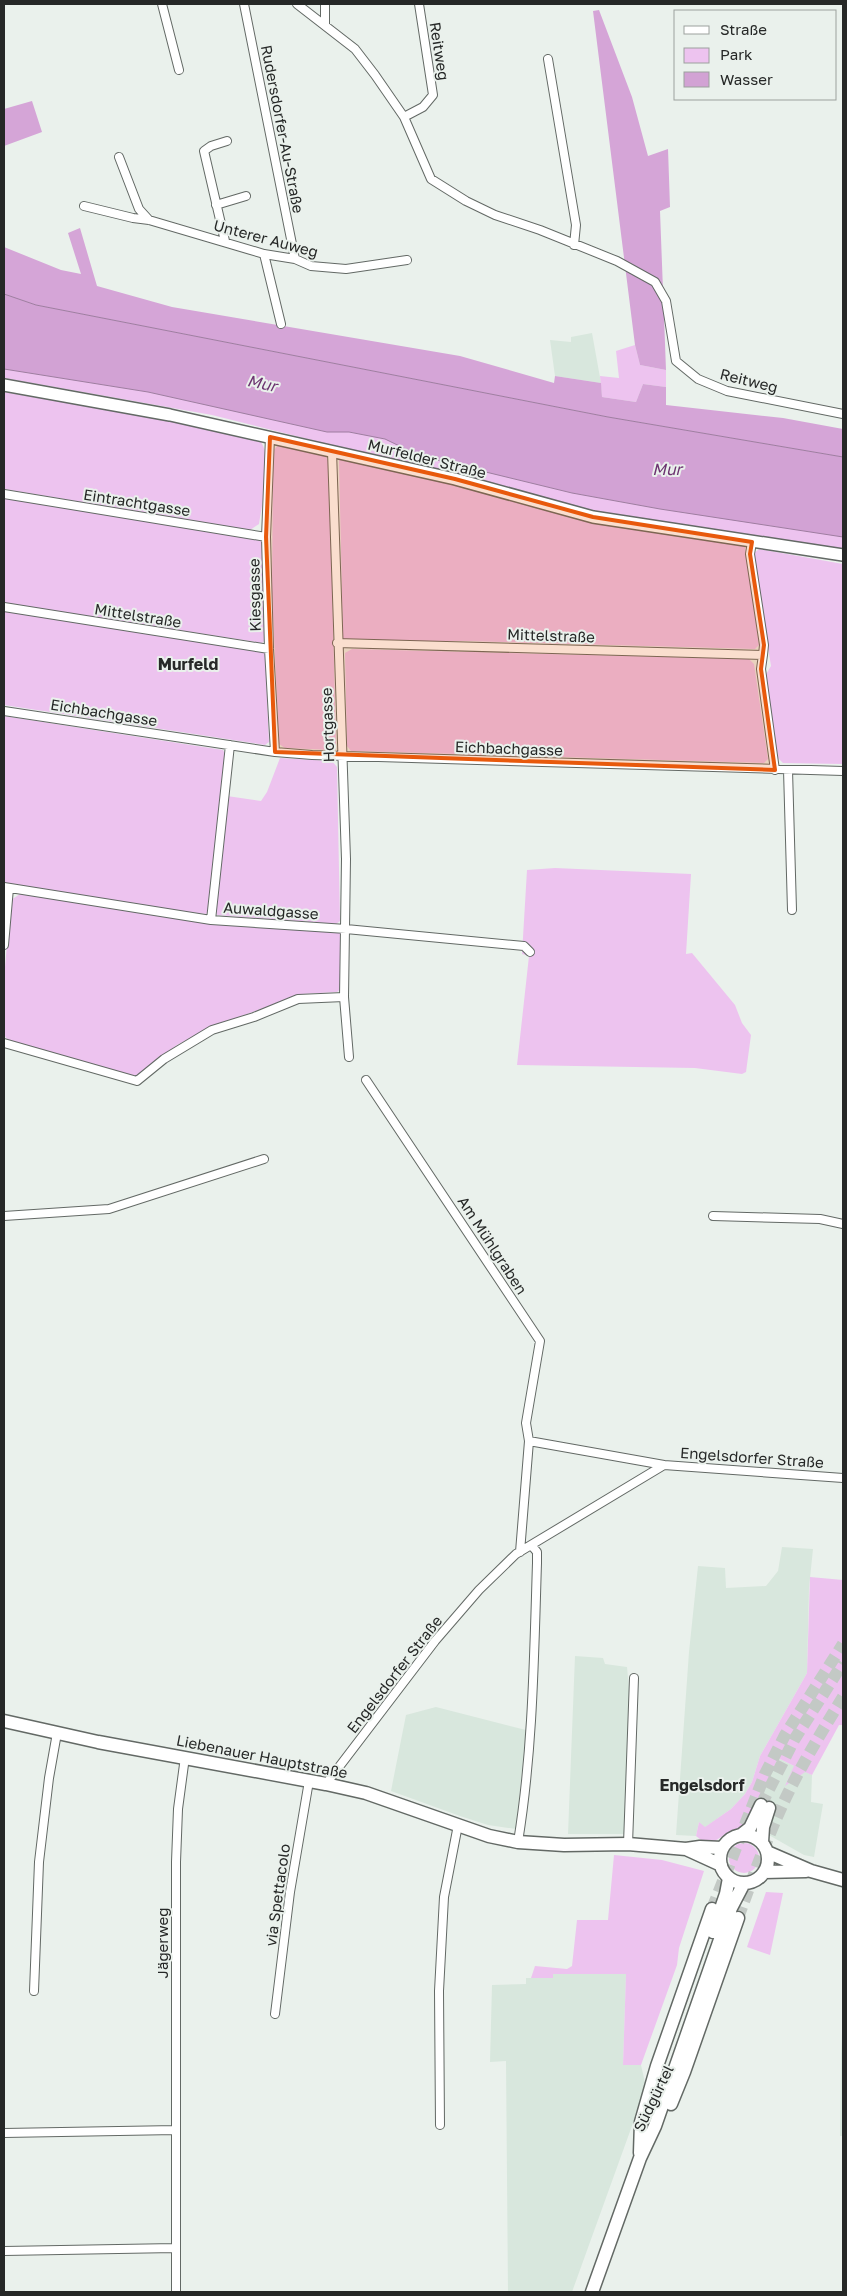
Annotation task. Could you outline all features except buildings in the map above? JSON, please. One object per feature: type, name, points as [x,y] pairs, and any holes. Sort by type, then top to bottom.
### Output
[{"type":"main road","name":"Liebenauer Hauptstraße","points":[[4,1721],[366,1793],[489,1836],[519,1836],[564,1846],[628,1844],[686,1849],[700,1847],[722,1848]]},
{"type":"main road","points":[[765,1806],[764,1847],[768,1862],[764,1872],[755,1880],[744,1883],[729,1878],[721,1865],[722,1848],[731,1839],[741,1835],[750,1828],[765,1806]]},
{"type":"main road","points":[[741,1835],[749,1835],[764,1847],[811,1871],[843,1880]]},
{"type":"main road","name":"Liebenauer Hauptstraße","points":[[686,1849],[721,1865]]},
{"type":"main road","points":[[764,1872],[811,1871]]},
{"type":"main road","points":[[640,2158],[646,2124],[726,1894],[729,1878]]},
{"type":"main road","points":[[592,2292],[640,2158],[655,2126],[731,1908],[744,1883]]},
{"type":"main road","name":"Südgürtel","points":[[640,2158],[641,2122],[654,2075],[712,1909]]},
{"type":"main road","name":"Südgürtel","points":[[640,2158],[660,2127],[684,2072],[738,1918]]},
{"type":"street","points":[[162,4],[179,70]]},
{"type":"street","name":"Rudersdorfer-Au-Straße","points":[[244,4],[295,259]]},
{"type":"street","name":"Reitweg","points":[[298,4],[354,49],[404,117],[432,179],[466,201],[495,215],[540,230],[618,261],[655,282],[666,301],[676,361],[698,379],[727,391],[843,414]]},
{"type":"street","points":[[325,4],[325,25]]},
{"type":"street","name":"Reitweg","points":[[404,117],[423,107],[433,94],[420,4]]},
{"type":"street","points":[[548,59],[576,225],[574,245]]},
{"type":"street","points":[[225,241],[204,151],[211,146],[227,141]]},
{"type":"street","points":[[119,157],[139,209],[149,220]]},
{"type":"street","points":[[216,205],[246,196]]},
{"type":"street","name":"Unterer Auweg","points":[[84,206],[149,220],[264,254],[295,259],[311,266],[346,269],[407,260]]},
{"type":"street","points":[[264,254],[281,324]]},
{"type":"street","name":"Murfelder Straße","points":[[4,385],[170,414],[455,479],[593,518],[843,555]]},
{"type":"street","name":"Kiesgasse","points":[[270,437],[266,537],[269,649],[275,752]]},
{"type":"street","name":"Hortgasse","points":[[332,451],[346,929],[344,997]]},
{"type":"street","name":"Eintrachtgasse","points":[[4,494],[266,537]]},
{"type":"street","points":[[752,542],[750,554],[764,646],[761,669],[775,770]]},
{"type":"street","name":"Mittelstraße","points":[[4,607],[269,649]]},
{"type":"street","name":"Mittelstraße","points":[[337,643],[763,655]]},
{"type":"street","name":"Eichbachgasse","points":[[4,711],[275,752],[342,756],[843,771]]},
{"type":"street","points":[[211,920],[230,745]]},
{"type":"street","points":[[788,770],[792,910]]},
{"type":"street","name":"Auwaldgasse","points":[[4,945],[6,888],[211,920],[346,929],[524,946],[530,952]]},
{"type":"street","points":[[4,1043],[131,1081],[137,1081],[164,1060],[212,1030],[254,1017],[298,999],[344,997],[349,1057]]},
{"type":"street","name":"Am Mühlgraben","points":[[366,1080],[540,1341],[526,1423],[529,1441],[520,1552]]},
{"type":"street","points":[[4,1216],[109,1209],[264,1159]]},
{"type":"street","points":[[714,1216],[820,1219],[843,1224]]},
{"type":"street","points":[[529,1441],[664,1465]]},
{"type":"street","name":"Engelsdorfer Straße","points":[[326,1784],[435,1641],[480,1590],[520,1552],[664,1465],[843,1478]]},
{"type":"street","points":[[519,1836],[534,1689],[537,1552],[532,1546]]},
{"type":"street","points":[[628,1844],[634,1678]]},
{"type":"street","points":[[34,1991],[39,1862],[49,1778],[57,1733]]},
{"type":"street","name":"Jägerweg","points":[[176,2292],[176,1862],[178,1809],[184,1757]]},
{"type":"street","name":"via Spettacolo","points":[[275,2014],[290,1892],[309,1781]]},
{"type":"street","points":[[440,2125],[439,1991],[444,1898],[458,1826]]},
{"type":"street","points":[[4,2133],[176,2130]]},
{"type":"street","points":[[4,2250],[175,2248]]},
{"type":"highlighted area","points":[[270,437],[455,479],[593,517],[752,542],[750,554],[764,645],[761,669],[775,770],[275,752],[266,537]]},
{"type":"shaded area","points":[[599,10],[632,97],[648,156],[668,149],[670,207],[660,211],[666,370],[640,365],[635,345],[593,11]]},
{"type":"shaded area","points":[[32,101],[42,132],[4,146],[4,109]]},
{"type":"shaded area","points":[[80,228],[97,286],[172,307],[460,356],[554,383],[555,376],[601,383],[602,397],[636,402],[643,384],[666,387],[666,405],[783,418],[843,429],[843,457],[608,417],[36,305],[4,294],[4,247],[61,270],[81,274],[68,233]]},
{"type":"shaded area","points":[[592,333],[601,383],[555,376],[550,340],[571,342],[571,337]]},
{"type":"shaded area","points":[[782,1547],[813,1549],[809,1588],[807,1673],[760,1756],[752,1782],[745,1794],[731,1809],[704,1828],[699,1822],[696,1836],[676,1835],[689,1652],[698,1566],[725,1568],[726,1588],[766,1586],[778,1571]]},
{"type":"shaded area","points":[[575,1656],[603,1658],[605,1664],[627,1667],[630,1700],[624,1834],[568,1834]]},
{"type":"shaded area","points":[[436,1707],[526,1730],[516,1829],[488,1825],[391,1791],[406,1715]]},
{"type":"shaded area","points":[[778,1758],[812,1775],[811,1802],[823,1804],[814,1857],[804,1855],[767,1834],[744,1826],[756,1806]]},
{"type":"shaded area","points":[[553,1974],[626,1974],[623,2065],[641,2065],[646,2087],[572,2292],[508,2292],[506,2061],[490,2062],[492,1985],[526,1984],[526,1978],[547,1978]]},
{"type":"shaded area","points":[[843,2010],[843,2136],[840,2136],[841,2054]]},
{"type":"green space","points":[[635,345],[640,365],[666,370],[666,387],[643,384],[636,402],[602,397],[600,376],[619,378],[616,351]]},
{"type":"green space","points":[[4,369],[148,392],[327,432],[349,432],[385,439],[420,456],[572,493],[660,509],[843,536],[843,551],[597,512],[212,415],[4,378]]},
{"type":"green space","points":[[4,392],[200,426],[261,442],[266,459],[266,470],[259,524],[250,530],[4,489]]},
{"type":"green space","points":[[279,444],[325,455],[329,462],[336,745],[332,750],[285,748],[279,744],[272,593],[273,451]]},
{"type":"green space","points":[[341,457],[464,486],[495,497],[590,520],[745,546],[759,645],[755,649],[465,641],[343,641],[339,461]]},
{"type":"green space","points":[[4,498],[260,540],[264,545],[265,640],[262,643],[4,603]]},
{"type":"green space","points":[[759,549],[843,564],[843,764],[783,763],[778,758],[765,676],[771,666],[753,554]]},
{"type":"green space","points":[[4,611],[265,652],[269,742],[265,745],[4,705]]},
{"type":"green space","points":[[352,649],[749,659],[754,664],[768,759],[764,763],[351,751],[347,746],[345,653]]},
{"type":"green space","points":[[4,716],[223,750],[225,754],[210,910],[206,914],[181,911],[4,883]]},
{"type":"green space","points":[[280,758],[332,761],[337,767],[340,921],[336,924],[217,915],[214,905],[227,796],[261,801],[267,792]]},
{"type":"green space","points":[[555,868],[691,874],[686,954],[692,953],[735,1005],[742,1023],[751,1035],[746,1072],[742,1074],[695,1068],[517,1065],[529,956],[522,954],[527,870]]},
{"type":"green space","points":[[20,894],[205,922],[341,932],[342,988],[337,992],[302,994],[209,1028],[177,1045],[139,1074],[131,1077],[8,1040],[4,1035],[4,978],[11,900]]},
{"type":"green space","points":[[810,1577],[843,1580],[843,1725],[839,1725],[812,1775],[805,1772],[785,1786],[794,1766],[778,1758],[756,1806],[744,1826],[730,1831],[715,1841],[705,1843],[696,1836],[699,1822],[705,1827],[731,1809],[745,1794],[752,1782],[760,1756],[807,1673]]},
{"type":"green space","points":[[744,1843],[755,1847],[759,1858],[755,1869],[744,1873],[733,1869],[729,1858],[733,1847]]},
{"type":"green space","points":[[614,1855],[662,1860],[704,1871],[679,1948],[677,1965],[641,2065],[623,2065],[626,1974],[553,1974],[553,1978],[531,1978],[535,1966],[567,1969],[572,1966],[577,1920],[608,1920]]},
{"type":"green space","points":[[766,1892],[783,1893],[770,1955],[747,1947]]},
{"type":"water","name":"Mur","points":[[4,294],[36,305],[608,417],[843,457],[843,537],[660,509],[572,493],[420,456],[385,439],[349,432],[327,432],[148,392],[4,369]]},
{"type":"tunnel","points":[[712,1909],[765,1774],[785,1735],[843,1644]]},
{"type":"tunnel","points":[[761,1805],[794,1740],[843,1663]]},
{"type":"tunnel","points":[[738,1918],[783,1803],[843,1697]]},
{"type":"district","name":"Murfeld","points":[[188,664]]},
{"type":"district","name":"Engelsdorf","points":[[702,1785]]}]
